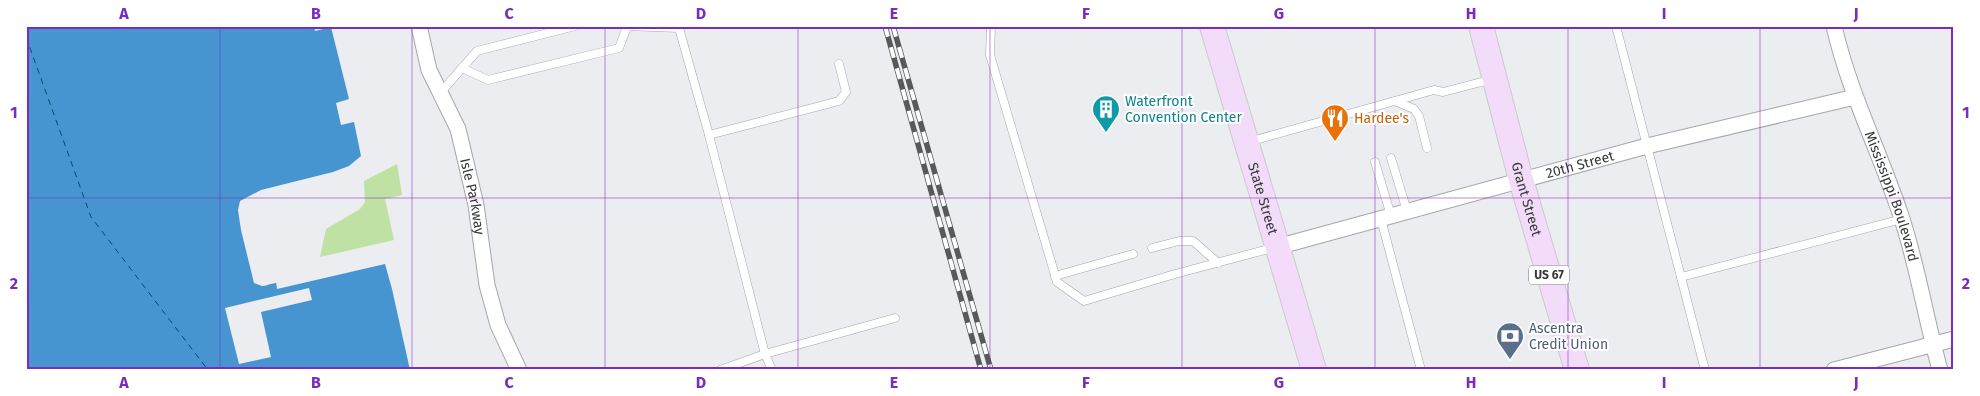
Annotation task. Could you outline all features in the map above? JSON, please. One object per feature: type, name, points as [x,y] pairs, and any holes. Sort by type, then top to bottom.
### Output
[{"type":"main road","name":"State Street","points":[[1212,26],[1314,370]]},
{"type":"main road","name":"Grant Street","points":[[1482,26],[1521,180],[1576,370]]},
{"type":"street","name":"Isle Parkway","points":[[418,26],[429,70],[458,129],[476,205],[487,285],[498,325],[519,370]]},
{"type":"street","name":"Mississippi Boulevard","points":[[1834,26],[1855,97],[1880,156],[1902,220],[1940,370]]},
{"type":"street","name":"20th Street","points":[[1277,247],[1647,146],[1855,97]]},
{"type":"street","points":[[1834,370],[1954,339]]},
{"type":"lane","points":[[440,92],[477,52],[575,26]]},
{"type":"lane","points":[[462,68],[488,80],[619,48],[626,26],[679,28],[709,135],[765,354],[772,370]]},
{"type":"lane","points":[[991,26],[990,55],[1057,282],[1084,301],[1277,247]]},
{"type":"lane","points":[[1616,26],[1705,370]]},
{"type":"lane","points":[[709,135],[839,101],[846,92],[839,64]]},
{"type":"lane","points":[[1246,143],[1434,90],[1443,92],[1495,78]]},
{"type":"lane","points":[[1394,101],[1414,109],[1419,116],[1428,148]]},
{"type":"lane","points":[[1390,158],[1407,211]]},
{"type":"lane","points":[[1375,162],[1420,370]]},
{"type":"lane","points":[[1682,277],[1902,220]]},
{"type":"lane","points":[[1152,248],[1179,241],[1192,241],[1218,262]]},
{"type":"lane","points":[[1055,276],[1132,254]]},
{"type":"lane","points":[[720,370],[765,354],[895,318]]},
{"type":"green space","points":[[397,164],[402,195],[385,199],[394,240],[320,257],[326,229],[360,209],[365,202],[364,181]]},
{"type":"water","points":[[26,26],[335,26],[366,156],[346,180],[244,208],[262,286],[392,257],[416,370],[26,370]]},
{"type":"pier","points":[[314,26],[338,26],[368,156],[347,182],[247,210],[264,283],[268,285],[262,286],[254,283],[241,230],[238,210],[240,201],[261,190],[333,172],[349,166],[361,156],[354,122],[341,125],[336,103],[349,99],[331,27],[315,31]]},
{"type":"pier","points":[[393,255],[418,370],[410,370],[385,264],[277,289],[276,281]]},
{"type":"pier","points":[[309,288],[312,300],[261,312],[271,357],[239,364],[225,308]]},
{"type":"ferry route","points":[[26,37],[91,217],[208,370]]},
{"type":"railway","points":[[885,26],[981,370]]},
{"type":"railway","points":[[893,26],[991,370]]},
{"type":"place","name":"Waterfront Convention Center","points":[[1106,133]]},
{"type":"place","name":"Hardee's","points":[[1335,142]]},
{"type":"place","name":"Ascentra Credit Union","points":[[1510,360]]}]
